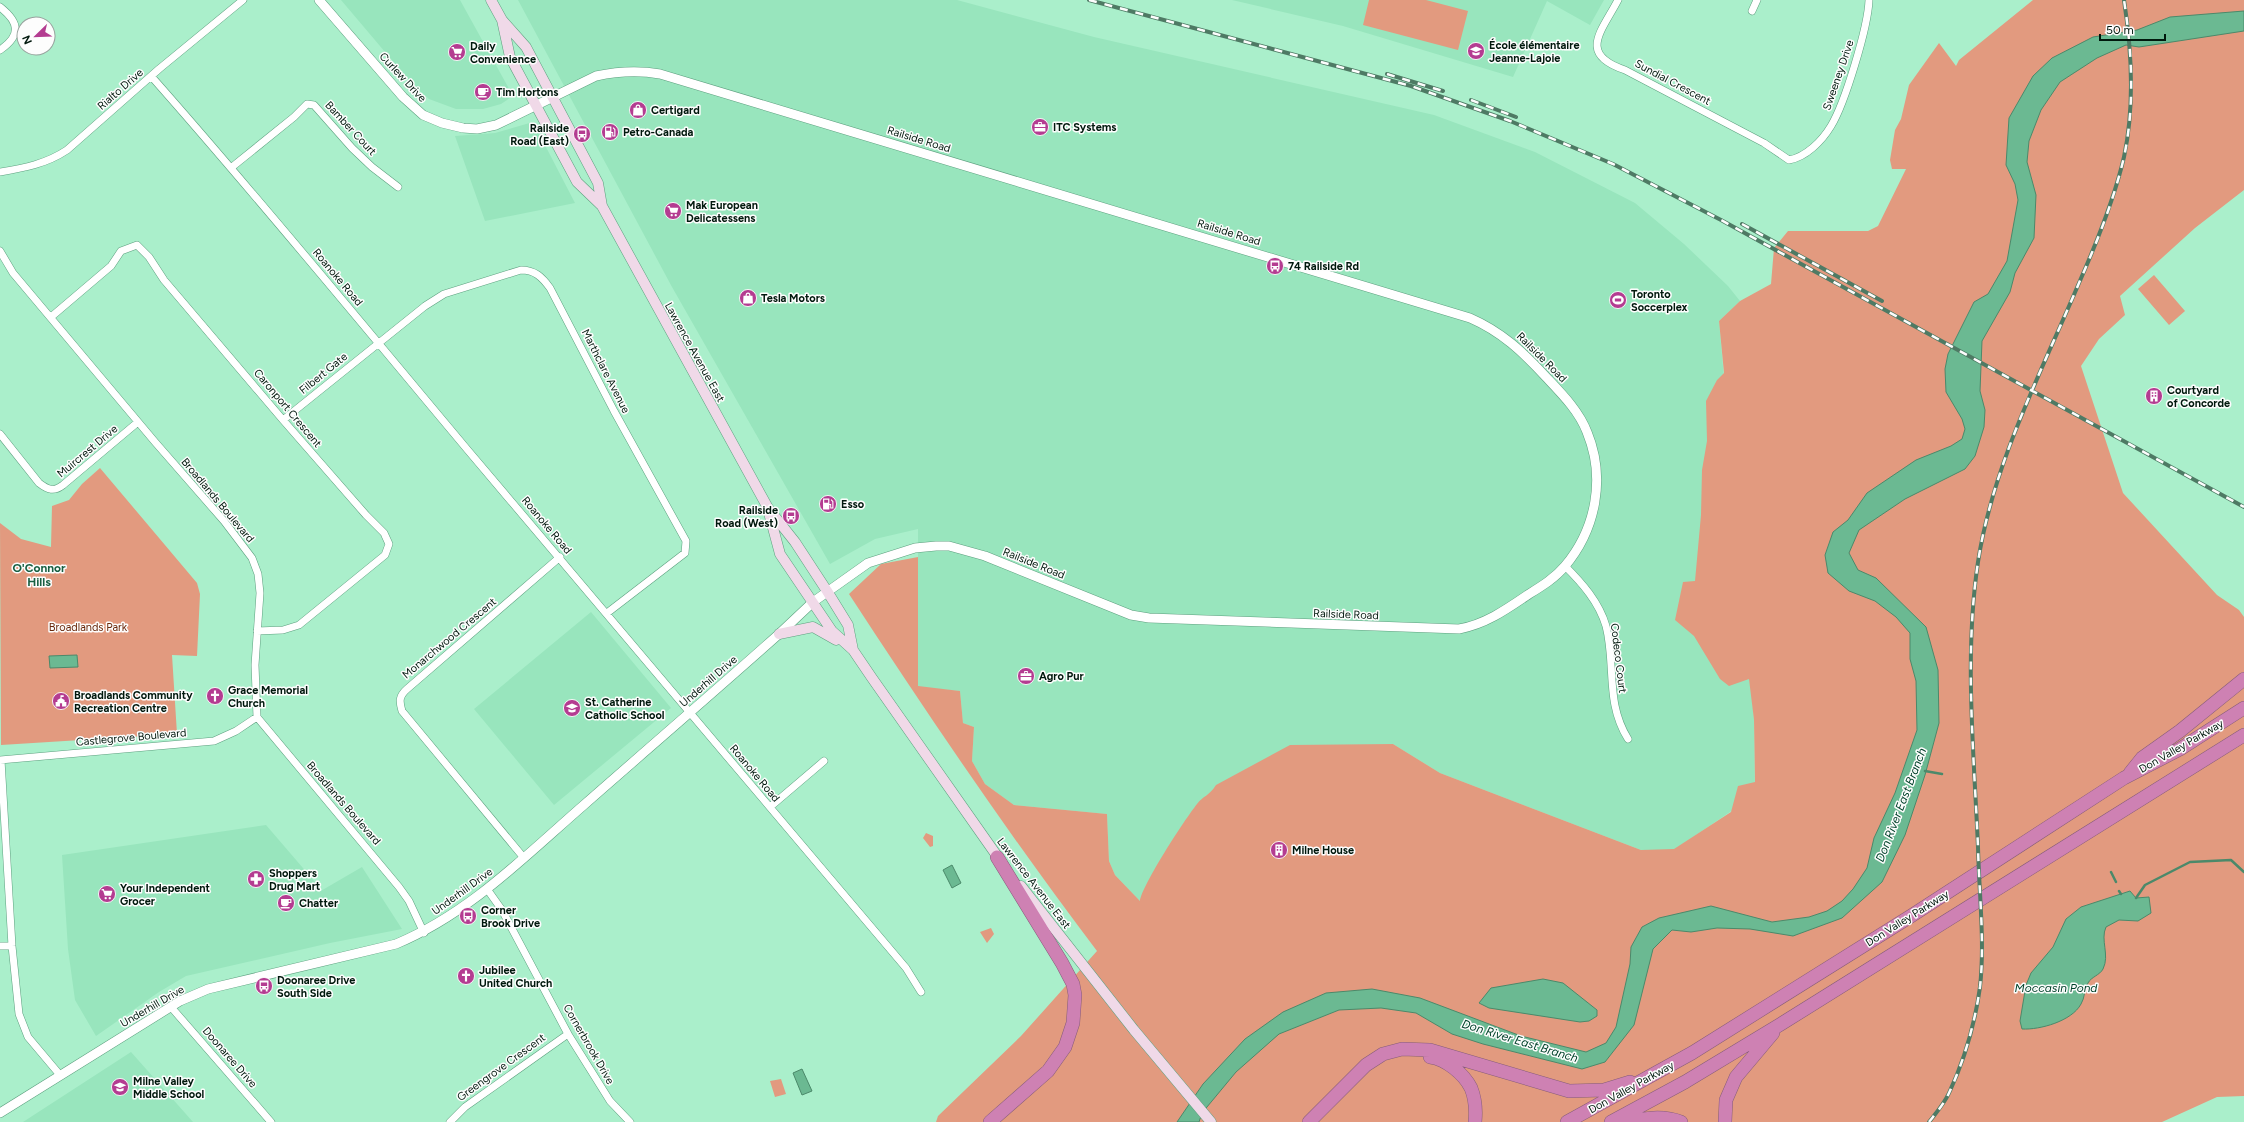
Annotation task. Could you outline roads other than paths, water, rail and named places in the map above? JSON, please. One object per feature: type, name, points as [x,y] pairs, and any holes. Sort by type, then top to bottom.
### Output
[{"type":"highway","points":[[2124,778],[2142,758],[2180,731],[2244,679]]},
{"type":"highway","name":"Don Valley Parkway","points":[[1567,1122],[1692,1053],[1911,916],[2124,778],[2180,749],[2244,708]]},
{"type":"highway","name":"Don Valley Parkway","points":[[1611,1122],[1685,1082],[1781,1024],[2244,735]]},
{"type":"highway","points":[[990,1122],[1048,1071],[1065,1047],[1073,1024],[1075,995],[1073,984],[1062,963],[997,857]]},
{"type":"highway","points":[[1725,1122],[1726,1100],[1736,1077],[1781,1024]]},
{"type":"highway","points":[[1309,1122],[1366,1065],[1383,1054],[1402,1049],[1430,1050],[1569,1091],[1604,1090],[1653,1075]]},
{"type":"highway","points":[[1318,1122],[1370,1070],[1392,1057],[1410,1055],[1439,1058],[1458,1071],[1471,1088],[1476,1111],[1475,1122]]},
{"type":"highway","points":[[1626,1122],[1642,1118],[1668,1117],[1681,1122]]},
{"type":"main road","name":"Lawrence Avenue East","points":[[491,0],[502,20],[526,47],[598,183],[602,206]]},
{"type":"main road","name":"Lawrence Avenue East","points":[[502,20],[510,58],[577,182],[602,206],[768,508],[795,542],[848,626],[853,650]]},
{"type":"main road","name":"Lawrence Avenue East","points":[[768,508],[780,554],[832,631],[853,650],[936,772],[997,857],[1172,1077],[1211,1122]]},
{"type":"main road","points":[[779,634],[812,628],[853,650]]},
{"type":"street","name":"Rialto Drive","points":[[0,172],[30,167],[57,156],[243,0]]},
{"type":"street","name":"Curlew Drive","points":[[320,0],[403,98],[422,115],[442,123],[463,128],[477,129],[496,125],[536,106]]},
{"type":"street","name":"Sundial Crescent","points":[[1618,0],[1599,35],[1596,44],[1598,53],[1603,60],[1757,139],[1789,160]]},
{"type":"street","points":[[1752,11],[1757,0]]},
{"type":"street","name":"Sweeney Drive","points":[[1789,160],[1803,155],[1822,138],[1831,126],[1839,110],[1864,31],[1869,0]]},
{"type":"street","points":[[0,7],[12,17],[16,27],[14,36],[9,44],[0,50]]},
{"type":"street","name":"Railside Road","points":[[536,106],[596,76],[637,70],[660,74],[1443,309],[1491,327],[1522,351],[1567,400],[1584,426],[1592,446],[1597,478],[1592,517],[1586,534],[1565,566],[1544,584],[1506,610],[1476,626],[1460,630],[1227,622],[1131,615],[985,556],[949,546],[923,546],[878,558],[827,591]]},
{"type":"street","name":"Roanoke Road","points":[[151,76],[232,167],[378,343],[906,968],[921,992]]},
{"type":"street","name":"Bamber Court","points":[[232,167],[294,117],[307,104],[314,105],[352,148],[372,167],[398,187]]},
{"type":"street","name":"Caronport Crescent","points":[[51,317],[111,266],[121,251],[137,245],[149,257],[164,280],[283,420],[366,515],[384,533],[389,544],[385,555],[299,625],[283,630],[257,631]]},
{"type":"street","name":"Broadlands Boulevard","points":[[0,254],[13,273],[138,422],[224,521],[252,558],[259,581],[255,692],[257,717],[399,887],[409,902],[424,933]]},
{"type":"street","name":"Marthclare Avenue","points":[[378,343],[425,306],[444,294],[521,270],[531,270],[545,280],[669,513],[683,534],[687,547],[685,553],[677,560],[607,613]]},
{"type":"street","name":"Filbert Gate","points":[[283,420],[378,343]]},
{"type":"street","name":"Muircrest Drive","points":[[0,434],[39,483],[46,488],[55,490],[63,485],[138,422]]},
{"type":"street","name":"Monarchwood Crescent","points":[[524,858],[402,710],[399,701],[407,688],[560,557]]},
{"type":"street","name":"Codeco Court","points":[[1565,566],[1590,594],[1602,617],[1608,639],[1614,709],[1628,739]]},
{"type":"street","name":"Underhill Drive","points":[[0,1113],[171,1007],[208,989],[396,944],[424,933],[456,913],[524,858],[827,591]]},
{"type":"street","name":"Castlegrove Boulevard","points":[[0,760],[214,741],[236,732],[257,717]]},
{"type":"street","points":[[0,760],[12,946],[21,1024],[28,1037],[60,1075]]},
{"type":"street","points":[[770,807],[824,761]]},
{"type":"street","name":"Cornerbrook Drive","points":[[487,889],[502,910],[568,1034],[604,1091],[630,1122]]},
{"type":"street","points":[[0,946],[12,946]]},
{"type":"street","name":"Doonaree Drive","points":[[171,1007],[271,1122]]},
{"type":"street","name":"Greengrove Crescent","points":[[450,1122],[464,1107],[568,1034]]},
{"type":"water","name":"Don River East Branch","points":[[2244,11],[2244,31],[2139,47],[2126,45],[2097,58],[2060,82],[2041,110],[2029,141],[2027,162],[2036,195],[2034,238],[2015,273],[2010,292],[1982,341],[1980,391],[1985,410],[1984,427],[1975,456],[1965,469],[1905,499],[1859,530],[1849,553],[1858,570],[1876,578],[1926,627],[1938,670],[1939,723],[1925,775],[1905,835],[1882,882],[1842,918],[1793,936],[1750,929],[1717,928],[1691,932],[1672,930],[1653,949],[1634,1025],[1605,1062],[1582,1069],[1483,1044],[1452,1034],[1416,1013],[1381,1008],[1339,1010],[1279,1034],[1236,1072],[1202,1113],[1199,1122],[1177,1122],[1203,1084],[1245,1039],[1283,1012],[1326,993],[1372,989],[1420,998],[1521,1036],[1586,1052],[1606,1043],[1616,1027],[1630,964],[1631,947],[1642,927],[1659,918],[1711,906],[1772,922],[1809,917],[1827,911],[1842,901],[1853,889],[1867,868],[1874,838],[1895,793],[1917,730],[1916,681],[1910,659],[1910,633],[1896,617],[1875,601],[1849,591],[1828,573],[1825,555],[1833,532],[1848,520],[1867,493],[1916,460],[1951,446],[1962,439],[1965,429],[1962,419],[1946,392],[1945,369],[1948,354],[1974,302],[1988,294],[2007,261],[2018,200],[2015,184],[2006,165],[2009,118],[2033,76],[2052,58],[2093,37],[2137,30],[2170,17]]},
{"type":"water","points":[[77,655],[78,667],[50,668],[49,656]]},
{"type":"water","points":[[952,865],[961,883],[952,888],[943,870]]},
{"type":"water","name":"Moccasin Pond","points":[[2130,891],[2136,898],[2149,897],[2151,913],[2138,921],[2119,920],[2106,927],[2104,932],[2105,964],[2102,971],[2088,983],[2082,1002],[2077,1010],[2063,1020],[2055,1023],[2038,1028],[2022,1029],[2020,1021],[2026,985],[2031,973],[2053,947],[2066,919],[2081,907]]},
{"type":"water","points":[[1543,979],[1563,983],[1597,1010],[1597,1016],[1589,1021],[1580,1022],[1489,1008],[1479,1003],[1491,988]]},
{"type":"water","points":[[802,1069],[812,1091],[802,1095],[793,1073]]},
{"type":"waterway","name":"Don River East Branch","points":[[1925,771],[1942,774]]},
{"type":"waterway","points":[[2136,898],[2145,885],[2190,862],[2231,860],[2244,872]]},
{"type":"waterway","points":[[2111,872],[2116,882]]},
{"type":"railway","points":[[1089,0],[1411,86],[1510,121],[1613,164],[1721,220],[2244,507]]},
{"type":"railway","points":[[1929,1122],[1947,1097],[1964,1055],[1972,1028],[1980,987],[1982,935],[1971,704],[1972,633],[1978,562],[1985,526],[2007,454],[2034,385],[2099,236],[2120,173],[2130,118],[2131,98],[2129,39],[2124,0]]},
{"type":"railway","points":[[1387,74],[1443,91]]},
{"type":"railway","points":[[1471,100],[1516,117]]},
{"type":"railway","points":[[1742,224],[1882,301]]},
{"type":"place","name":"École élémentaire Jeanne-Lajoie","points":[[1476,51]]},
{"type":"place","name":"Daily Convenience","points":[[457,52]]},
{"type":"place","name":"Tim Hortons","points":[[483,92]]},
{"type":"place","name":"Certigard","points":[[638,110]]},
{"type":"place","name":"ITC Systems","points":[[1040,127]]},
{"type":"place","name":"Petro-Canada","points":[[610,132]]},
{"type":"place","name":"Railside Road (East)","points":[[582,134]]},
{"type":"place","name":"Mak European Delicatessens","points":[[673,211]]},
{"type":"place","name":"74 Railside Rd","points":[[1275,266]]},
{"type":"place","name":"Tesla Motors","points":[[748,298]]},
{"type":"place","name":"Toronto Soccerplex","points":[[1618,300]]},
{"type":"place","name":"Courtyard of Concorde","points":[[2154,396]]},
{"type":"place","name":"Esso","points":[[828,504]]},
{"type":"place","name":"Railside Road (West)","points":[[791,516]]},
{"type":"place","name":"Agro Pur","points":[[1026,676]]},
{"type":"place","name":"Grace Memorial Church","points":[[215,696]]},
{"type":"place","name":"Broadlands Community Recreation Centre","points":[[61,701]]},
{"type":"place","name":"St. Catherine Catholic School","points":[[572,708]]},
{"type":"place","name":"Milne House","points":[[1279,850]]},
{"type":"place","name":"Shoppers Drug Mart","points":[[256,879]]},
{"type":"place","name":"Your Independent Grocer","points":[[107,894]]},
{"type":"place","name":"Chatter","points":[[286,903]]},
{"type":"place","name":"Corner Brook Drive","points":[[468,916]]},
{"type":"place","name":"Jubilee United Church","points":[[466,976]]},
{"type":"place","name":"Doonaree Drive South Side","points":[[264,986]]},
{"type":"place","name":"Milne Valley Middle School","points":[[120,1087]]},
{"type":"district","name":"O'Connor Hills","points":[[39,575]]},
{"type":"park label","name":"Broadlands Park","points":[[88,627]]}]
